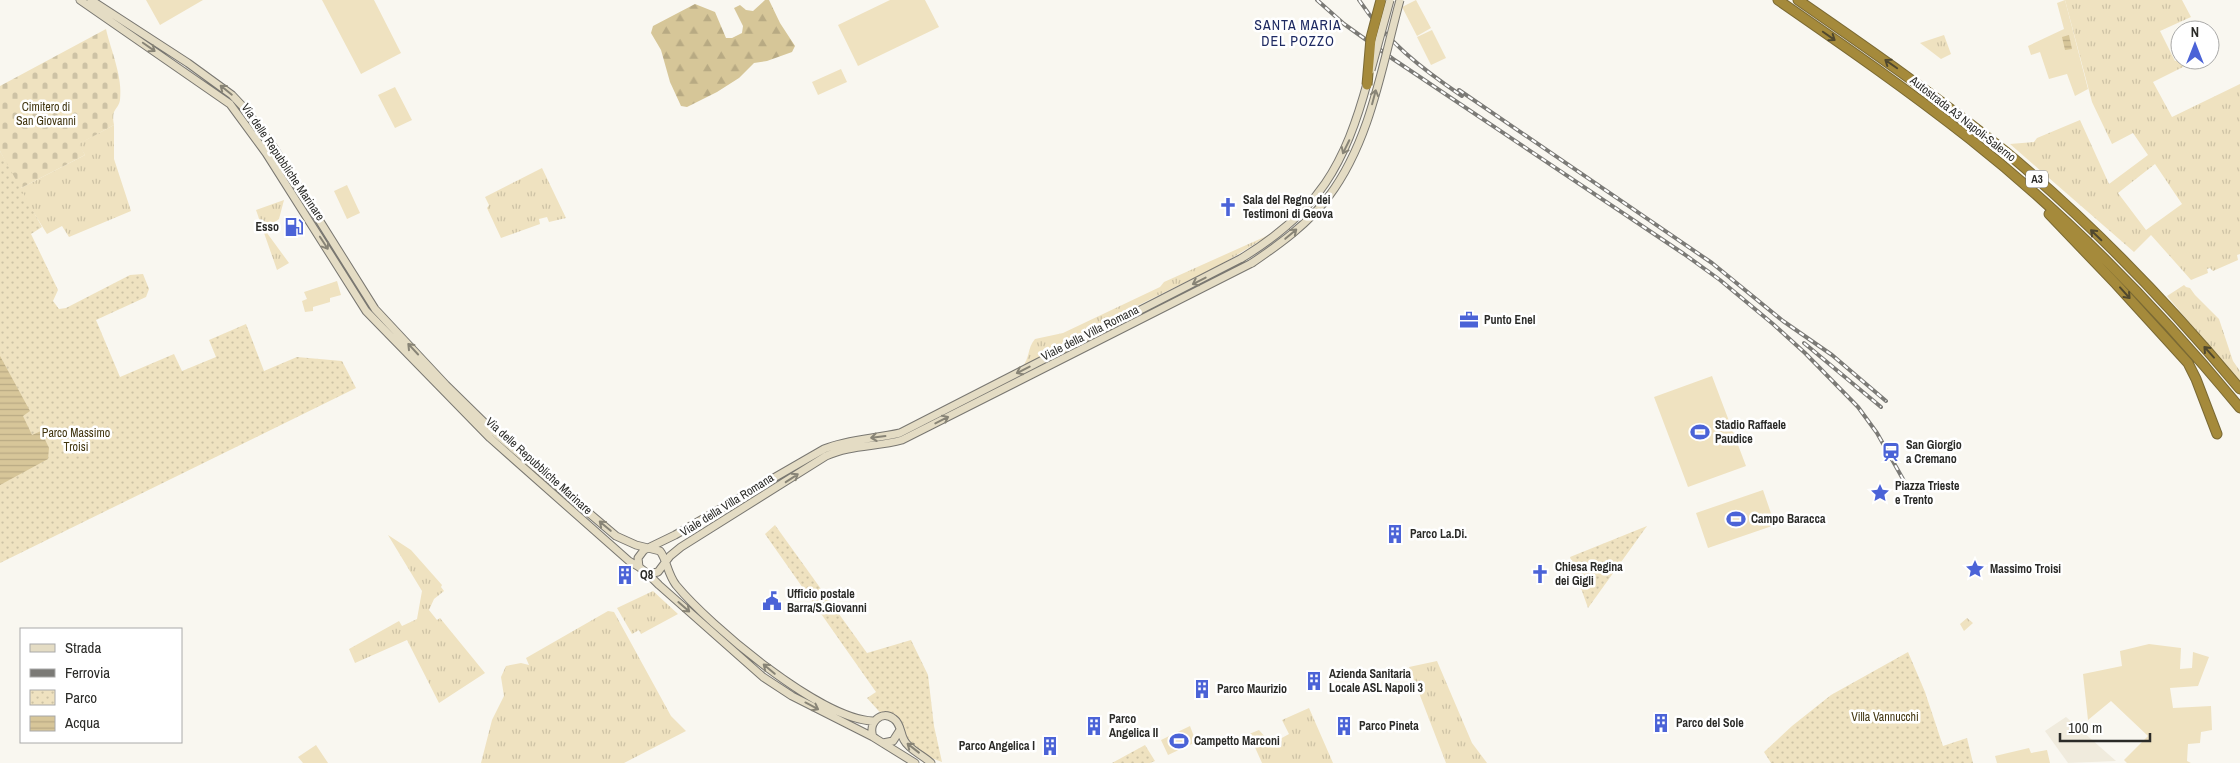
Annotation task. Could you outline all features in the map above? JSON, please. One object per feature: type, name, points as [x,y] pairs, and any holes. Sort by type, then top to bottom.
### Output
[{"type":"highway","points":[[1367,85],[1371,38],[1381,0]]},
{"type":"highway","name":"Autostrada A3 Napoli-Salerno","points":[[1778,1],[1917,98],[2020,180],[2138,293],[2204,364],[2240,408]]},
{"type":"highway","name":"Autostrada A3 Napoli-Salerno","points":[[1801,2],[1921,86],[2049,190],[2168,306],[2240,389]]},
{"type":"highway","points":[[2020,180],[2037,202],[2116,284],[2188,363],[2207,404],[2217,434]]},
{"type":"main road","name":"Via delle Repubbliche Marinare","points":[[80,0],[230,104],[266,153],[366,311],[486,429],[629,561],[639,567]]},
{"type":"main road","name":"Via delle Repubbliche Marinare","points":[[91,0],[188,63],[232,95],[247,111],[274,148],[375,309],[444,387]]},
{"type":"main road","name":"Viale della Villa Romana","points":[[664,562],[681,547],[745,508],[839,443],[900,433],[1242,258],[1268,242],[1305,210],[1331,176],[1349,141],[1367,85],[1390,0]]},
{"type":"main road","name":"Viale della Villa Romana","points":[[647,548],[674,535],[739,497],[809,462],[841,450],[882,445],[902,440],[1252,263],[1307,221],[1330,195],[1356,148],[1370,111],[1400,0]]},
{"type":"main road","points":[[366,311],[375,309]]},
{"type":"main road","name":"Via delle Repubbliche Marinare","points":[[486,429],[616,536],[647,548]]},
{"type":"main road","points":[[739,497],[745,508]]},
{"type":"main road","points":[[874,721],[852,718],[778,676],[688,598],[675,583],[660,551],[652,547],[640,553],[638,558],[639,567],[764,677],[792,696],[875,738],[915,763]]},
{"type":"main road","points":[[648,574],[658,572],[664,562]]},
{"type":"main road","points":[[875,738],[871,728],[874,721],[881,716],[892,717],[897,721],[908,746],[931,763]]},
{"type":"main road","points":[[882,743],[893,741],[900,730]]},
{"type":"shaded area","points":[[2066,717],[2116,761],[2068,763],[2045,731]]},
{"type":"green space","points":[[146,0],[203,0],[160,25]]},
{"type":"green space","points":[[322,0],[374,0],[401,53],[361,74]]},
{"type":"green space","points":[[765,0],[769,0],[780,23],[795,46],[792,52],[767,61],[754,63],[739,78],[717,92],[687,107],[681,106],[670,82],[661,50],[651,33],[653,26],[695,4],[715,12],[726,38],[732,38],[742,33],[743,26],[734,8],[740,5],[746,10],[753,11]]},
{"type":"green space","points":[[890,0],[925,0],[939,27],[858,66],[838,25]]},
{"type":"green space","points":[[1416,0],[1431,28],[1417,36],[1402,7]]},
{"type":"green space","points":[[2065,0],[2182,0],[2191,17],[2184,20],[2170,20],[2170,26],[2160,31],[2170,51],[2170,70],[2177,70],[2153,82],[2172,117],[2240,84],[2240,254],[2237,255],[2238,260],[2213,271],[2210,268],[2207,269],[2208,273],[2191,280],[2151,235],[2134,252],[2010,144],[2034,142],[2037,138],[2080,120],[2109,184],[2148,155],[2133,133],[2112,144],[2092,102]],"holes":[[[2155,164],[2182,204],[2146,230],[2118,193]]]},
{"type":"green space","points":[[2065,0],[2088,89],[2075,96],[2067,74],[2049,79],[2040,52],[2031,55],[2028,46],[2064,29],[2057,3]]},
{"type":"green space","name":"Cimitero di San Giovanni","points":[[106,29],[120,82],[120,100],[114,112],[114,125],[79,144],[85,155],[19,189],[0,151],[0,86]]},
{"type":"green space","points":[[1432,30],[1446,58],[1431,65],[1417,37]]},
{"type":"green space","points":[[1944,35],[1951,54],[1941,59],[1920,43]]},
{"type":"green space","points":[[841,69],[847,82],[818,95],[812,82]]},
{"type":"green space","points":[[395,87],[412,120],[395,128],[378,95]]},
{"type":"green space","points":[[114,125],[114,159],[131,211],[69,237],[62,226],[47,234],[19,189],[85,155],[78,144]]},
{"type":"green space","name":"Parco Massimo Troisi","points":[[0,151],[42,227],[31,234],[58,290],[53,301],[59,309],[66,308],[130,275],[143,274],[149,289],[146,297],[96,320],[120,377],[174,354],[182,371],[216,357],[209,340],[246,324],[264,371],[297,357],[342,361],[356,388],[0,563]]},
{"type":"green space","points":[[542,168],[566,218],[549,222],[547,217],[539,219],[540,224],[501,238],[487,208],[489,205],[485,197]]},
{"type":"green space","points":[[347,185],[360,213],[347,219],[334,191]]},
{"type":"green space","points":[[284,200],[279,219],[267,228],[267,233],[289,263],[277,270],[256,210]]},
{"type":"green space","points":[[1273,233],[1222,264],[1086,331],[1022,367],[1035,339],[1063,333],[1160,287],[1164,282]]},
{"type":"green space","points":[[337,281],[341,295],[330,298],[330,302],[313,307],[313,311],[305,312],[302,301],[307,299],[304,292]]},
{"type":"green space","points":[[2184,285],[2190,288],[2219,319],[2233,361],[2240,371],[2240,382],[2167,296]]},
{"type":"green space","name":"Stadio Raffaele Paudice","points":[[1712,376],[1746,466],[1688,487],[1654,397]]},
{"type":"green space","name":"Campo Baracca","points":[[1763,490],[1775,525],[1708,548],[1696,513]]},
{"type":"green space","points":[[775,525],[867,653],[911,640],[928,675],[934,726],[942,762],[911,746],[901,730],[891,720],[886,719],[867,698],[876,692],[765,534]]},
{"type":"green space","points":[[1647,526],[1588,608],[1570,557]]},
{"type":"green space","points":[[388,535],[411,550],[442,585],[441,587],[444,591],[434,599],[429,610],[437,620],[440,618],[485,673],[439,703],[407,640],[355,663],[349,649],[399,621],[402,626],[417,619],[422,591]]},
{"type":"green space","points":[[653,591],[678,614],[641,634],[639,630],[632,634],[617,608]]},
{"type":"green space","points":[[608,611],[614,612],[671,716],[686,731],[624,763],[481,763],[492,720],[504,696],[501,677],[506,666],[521,663],[529,665],[526,658]]},
{"type":"green space","points":[[1967,618],[1973,623],[1964,631],[1960,624]]},
{"type":"green space","points":[[2149,644],[2181,648],[2180,669],[2192,668],[2193,652],[2209,657],[2198,686],[2170,688],[2173,708],[2211,706],[2212,730],[2201,732],[2200,743],[2188,744],[2187,761],[2191,763],[2127,763],[2124,760],[2148,736],[2111,701],[2088,720],[2083,674],[2122,666],[2120,651]]},
{"type":"green space","name":"Villa Vannucchi","points":[[1908,652],[1925,692],[1943,746],[1967,738],[1973,763],[1771,763],[1764,752],[1792,726],[1831,695]]},
{"type":"green space","points":[[1437,661],[1472,743],[1487,763],[1446,763],[1409,667]]},
{"type":"green space","points":[[1309,708],[1333,763],[1262,763],[1249,734],[1259,730],[1266,738],[1280,739],[1289,734],[1282,720]]},
{"type":"green space","name":"Campetto Marconi","points":[[1190,726],[1196,742],[1168,755],[1161,740]]},
{"type":"green space","points":[[316,745],[328,763],[303,763],[298,757]]},
{"type":"green space","points":[[1145,745],[1155,761],[1150,763],[1112,763]]},
{"type":"green space","points":[[2029,748],[2031,753],[2047,750],[2050,763],[1997,763],[1995,756]]},
{"type":"water","points":[[2069,35],[2072,49],[2065,50],[2062,37]]},
{"type":"water","points":[[0,356],[30,411],[23,416],[32,435],[41,431],[49,448],[48,459],[0,485]]},
{"type":"railway","points":[[1317,0],[1344,24],[1393,59],[1720,280],[1805,353],[1858,407],[1877,433],[1908,488]]},
{"type":"railway","points":[[1359,0],[1393,41],[1433,75],[1462,96]]},
{"type":"railway","points":[[1459,90],[1712,263],[1783,321],[1832,355],[1886,401]]},
{"type":"railway","points":[[1804,343],[1881,407]]},
{"type":"place","name":"Sala del Regno dei Testimoni di Geova","points":[[1228,207]]},
{"type":"place","name":"Esso","points":[[294,227]]},
{"type":"place","name":"Punto Enel","points":[[1469,320]]},
{"type":"place","name":"Stadio Raffaele Paudice","points":[[1700,432]]},
{"type":"place","name":"San Giorgio a Cremano","points":[[1891,452]]},
{"type":"place","name":"Piazza Trieste e Trento","points":[[1880,493]]},
{"type":"place","name":"Campo Baracca","points":[[1736,519]]},
{"type":"place","name":"Parco La.Di.","points":[[1395,534]]},
{"type":"place","name":"Massimo Troisi","points":[[1975,569]]},
{"type":"place","name":"Chiesa Regina dei Gigli","points":[[1540,574]]},
{"type":"place","name":"Q8","points":[[625,575]]},
{"type":"place","name":"Ufficio postale Barra/S.Giovanni","points":[[772,601]]},
{"type":"place","name":"Azienda Sanitaria Locale ASL Napoli 3","points":[[1314,681]]},
{"type":"place","name":"Parco Maurizio","points":[[1202,689]]},
{"type":"place","name":"Parco del Sole","points":[[1661,723]]},
{"type":"place","name":"Parco Angelica II","points":[[1094,726]]},
{"type":"place","name":"Parco Pineta","points":[[1344,726]]},
{"type":"place","name":"Campetto Marconi","points":[[1179,741]]},
{"type":"place","name":"Parco Angelica I","points":[[1050,746]]},
{"type":"district","name":"SANTA MARIA DEL POZZO","points":[[1298,33]]}]
